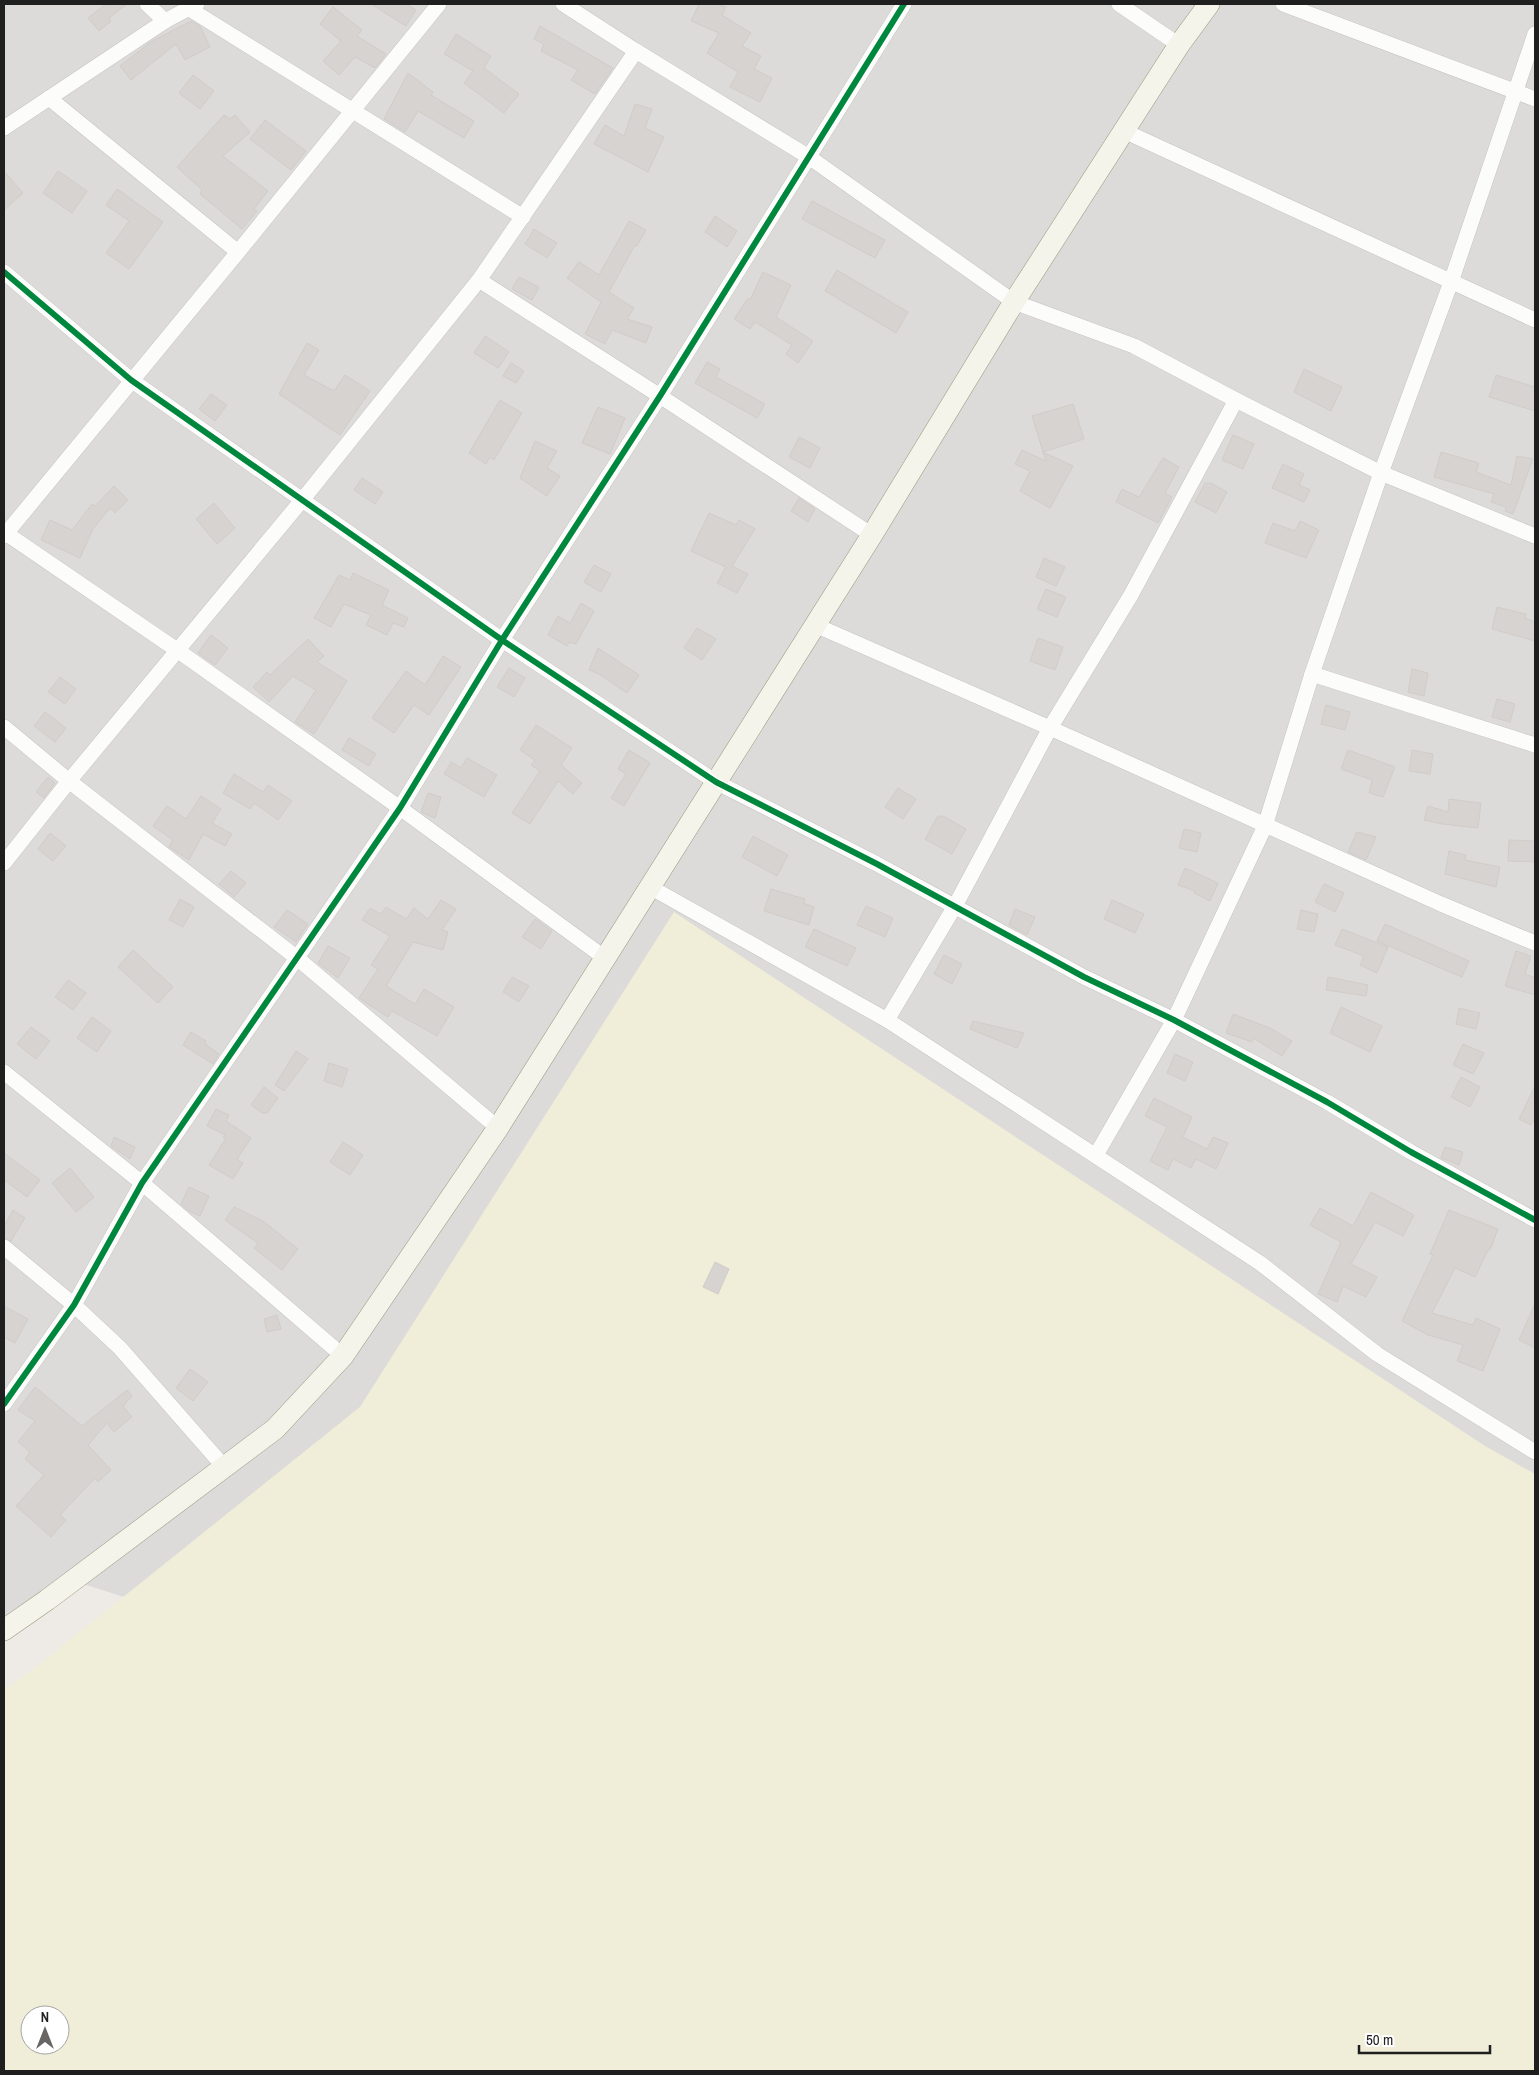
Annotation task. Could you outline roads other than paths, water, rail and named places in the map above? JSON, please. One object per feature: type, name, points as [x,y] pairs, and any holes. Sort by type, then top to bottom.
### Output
[{"type":"main road","points":[[4,1630],[225,1468],[274,1429],[343,1356],[498,1128],[872,535],[1014,302],[1179,45],[1208,4]]},
{"type":"street","points":[[147,4],[165,21]]},
{"type":"street","points":[[439,4],[238,252],[4,533],[177,650],[400,808],[605,958]]},
{"type":"street","points":[[563,4],[808,157],[1014,302],[1134,346],[1381,473],[1535,536]]},
{"type":"street","points":[[4,1404],[74,1305],[142,1182],[400,808],[502,640],[660,396],[904,4]]},
{"type":"street","points":[[1119,4],[1179,45]]},
{"type":"street","points":[[1283,4],[1535,99]]},
{"type":"street","points":[[4,128],[165,21],[193,6],[352,110],[523,217]]},
{"type":"street","points":[[1096,1155],[1174,1020],[1265,826],[1312,674],[1381,473],[1451,282],[1535,34]]},
{"type":"street","points":[[4,863],[479,280],[636,51]]},
{"type":"street","points":[[49,98],[238,252]]},
{"type":"street","points":[[1124,131],[1535,320]]},
{"type":"street","points":[[4,272],[131,380],[502,640],[716,782],[955,906],[1084,976],[1174,1020],[1327,1102],[1411,1152],[1535,1220]]},
{"type":"street","points":[[479,280],[872,535]]},
{"type":"street","points":[[887,1020],[955,906],[1050,728],[1131,595],[1236,400]]},
{"type":"street","points":[[815,625],[1050,728],[1441,904],[1535,943]]},
{"type":"street","points":[[1312,674],[1535,746]]},
{"type":"street","points":[[4,727],[69,781],[297,958],[498,1128]]},
{"type":"street","points":[[650,887],[887,1020],[1260,1263],[1378,1354],[1535,1452]]},
{"type":"street","points":[[4,1072],[142,1182],[343,1356]]},
{"type":"street","points":[[4,1247],[74,1305],[120,1348],[225,1468]]}]
